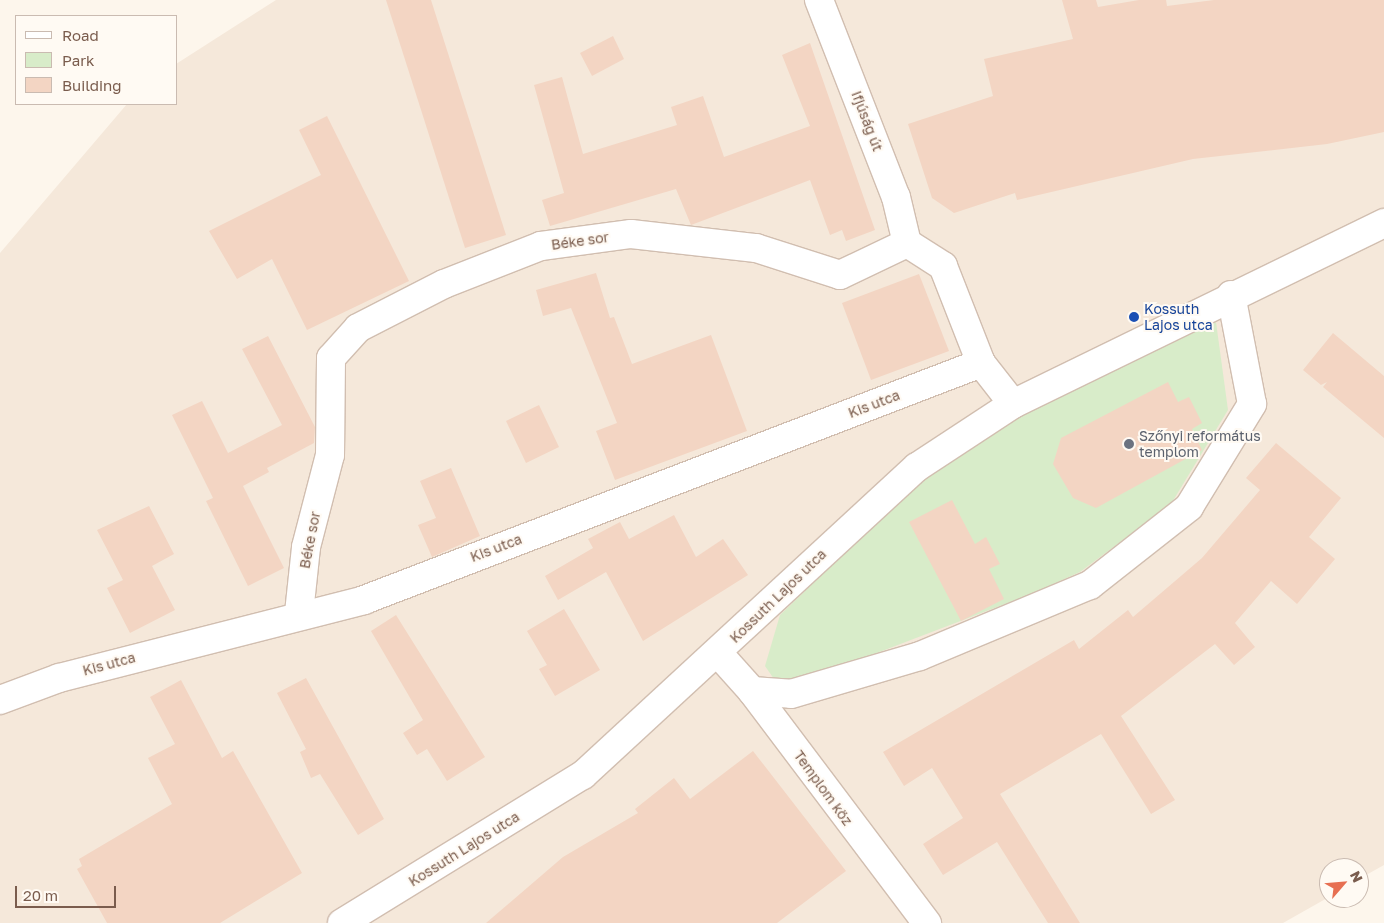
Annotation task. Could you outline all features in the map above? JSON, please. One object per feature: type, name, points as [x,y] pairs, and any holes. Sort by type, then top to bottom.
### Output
[{"type":"street","name":"Ifjúság út","points":[[819,0],[896,197],[907,244]]},
{"type":"street","name":"Kossuth Lajos utca","points":[[342,923],[583,775],[718,653],[917,467],[1013,404],[1231,295],[1384,223]]},
{"type":"street","name":"Béke sor","points":[[299,613],[306,548],[330,455],[331,358],[358,328],[444,284],[541,246],[631,234],[756,248],[840,275],[907,244]]},
{"type":"street","points":[[907,244],[943,266],[982,363],[1013,404]]},
{"type":"street","points":[[752,691],[791,694],[920,656],[1090,585],[1189,507],[1252,404],[1231,295]]},
{"type":"street","name":"Kis utca","points":[[0,700],[59,678],[299,613],[364,600],[982,363]]},
{"type":"street","name":"Templom köz","points":[[718,653],[752,691],[927,923]]},
{"type":"shaded area","points":[[276,0],[1384,0],[1384,865],[1369,873],[1369,858],[1319,858],[1319,903],[1283,923],[0,923],[0,253],[126,105],[178,105],[178,63]]},
{"type":"green space","points":[[1216,322],[1228,410],[1171,504],[1080,572],[1031,594],[835,669],[798,680],[774,679],[765,666],[780,615],[922,479],[1017,416]]},
{"type":"building","points":[[386,0],[431,0],[506,235],[465,248]]},
{"type":"building","points":[[1062,0],[1096,0],[1098,7],[1139,0],[1166,0],[1167,6],[1214,0],[1384,0],[1384,132],[1327,144],[1193,159],[1017,200],[1015,193],[954,213],[932,198],[908,124],[993,96],[984,59],[1073,39]]},
{"type":"building","points":[[613,36],[624,59],[592,76],[580,53]]},
{"type":"building","points":[[810,43],[875,230],[846,241],[842,230],[830,235],[810,180],[691,225],[676,189],[550,226],[542,200],[564,193],[534,85],[562,77],[583,154],[677,125],[671,107],[703,96],[724,157],[810,126],[782,55]]},
{"type":"building","points":[[327,116],[409,281],[307,330],[272,259],[237,279],[209,231],[321,175],[299,130]]},
{"type":"building","points":[[596,273],[610,318],[614,317],[632,364],[711,335],[747,431],[615,480],[596,431],[617,423],[571,308],[543,316],[536,290]]},
{"type":"building","points":[[919,274],[949,351],[871,380],[842,303]]},
{"type":"building","points":[[1333,333],[1384,376],[1384,438],[1323,387],[1327,382],[1321,385],[1303,370]]},
{"type":"building","points":[[268,336],[315,427],[314,443],[267,468],[269,472],[243,486],[284,568],[248,586],[206,501],[213,498],[172,415],[202,401],[228,453],[282,425],[242,349]]},
{"type":"building","name":"Szőnyi református templom","points":[[1168,382],[1178,402],[1189,397],[1202,423],[1192,429],[1202,450],[1096,508],[1073,498],[1053,464],[1061,438]]},
{"type":"building","points":[[539,405],[559,447],[526,463],[506,421]]},
{"type":"building","points":[[1276,443],[1341,498],[1309,537],[1335,559],[1297,604],[1271,581],[1235,623],[1255,647],[1234,665],[1215,644],[1121,716],[1175,800],[1151,814],[1101,734],[1000,794],[1080,923],[1048,923],[997,842],[943,875],[923,844],[963,818],[932,768],[904,786],[883,752],[1074,640],[1079,649],[1128,610],[1133,617],[1202,558],[1260,490],[1246,478]]},
{"type":"building","points":[[451,468],[480,536],[432,557],[418,525],[436,518],[420,481]]},
{"type":"building","points":[[952,500],[975,544],[986,537],[1000,564],[989,569],[1004,599],[961,621],[909,522]]},
{"type":"building","points":[[149,506],[174,554],[152,566],[175,610],[130,633],[107,588],[123,580],[97,530]]},
{"type":"building","points":[[674,515],[696,557],[723,539],[748,575],[643,641],[606,572],[558,600],[545,576],[593,548],[588,539],[620,522],[629,539]]},
{"type":"building","points":[[564,609],[600,670],[555,696],[539,669],[547,665],[527,631]]},
{"type":"building","points":[[396,615],[485,757],[447,781],[427,749],[417,755],[403,733],[423,720],[371,631]]},
{"type":"building","points":[[306,678],[384,819],[358,835],[320,774],[311,778],[300,752],[306,749],[277,693]]},
{"type":"building","points":[[181,680],[222,758],[233,751],[302,873],[220,923],[107,923],[77,869],[82,866],[79,859],[172,804],[148,758],[175,744],[150,697]]},
{"type":"building","points":[[753,751],[846,871],[777,923],[486,923],[563,857],[638,813],[635,809],[674,778],[690,799]]},
{"type":"place","name":"Kossuth Lajos utca","points":[[1134,317]]},
{"type":"place","name":"Szőnyi református templom","points":[[1129,444]]}]
